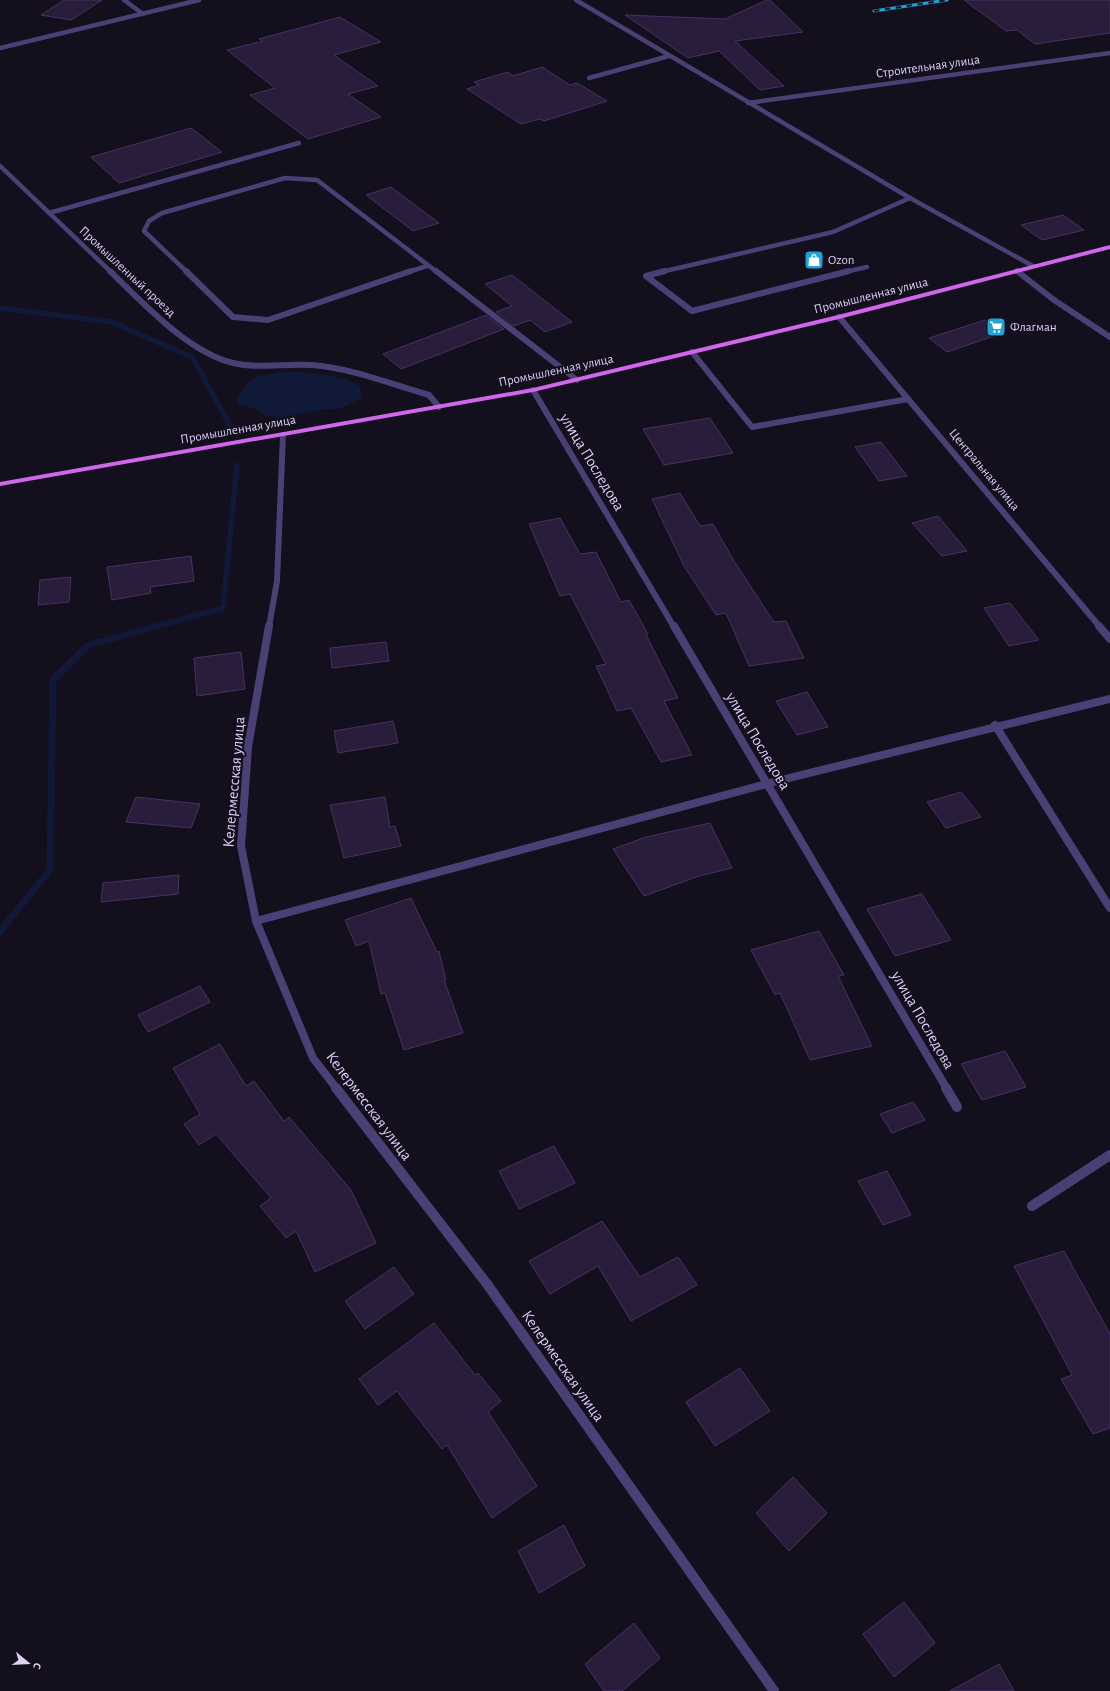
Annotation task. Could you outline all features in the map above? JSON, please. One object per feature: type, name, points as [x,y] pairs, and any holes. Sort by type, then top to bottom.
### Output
[{"type":"main road","name":"Промышленная улица","points":[[0,484],[533,390],[839,317],[1110,247]]},
{"type":"street","points":[[124,0],[143,14]]},
{"type":"street","points":[[0,48],[199,0]]},
{"type":"street","points":[[576,0],[910,198],[1033,266]]},
{"type":"street","name":"Строительная улица","points":[[748,103],[1110,53]]},
{"type":"street","points":[[589,78],[669,56]]},
{"type":"street","points":[[49,213],[299,143]]},
{"type":"street","name":"Промышленный проезд","points":[[0,166],[162,321],[205,351],[233,363],[253,365],[311,365],[336,368],[429,395],[439,407]]},
{"type":"street","points":[[427,266],[268,320],[250,320],[233,317],[144,231],[148,221],[162,213],[285,178],[316,180],[577,380]]},
{"type":"street","points":[[868,267],[692,311],[646,276],[833,232],[910,198]]},
{"type":"street","points":[[1016,271],[1054,300],[1110,336]]},
{"type":"street","name":"Центральная улица","points":[[839,317],[1110,639]]},
{"type":"street","points":[[692,352],[752,427],[908,399]]},
{"type":"street","name":"улица Последова","points":[[533,390],[767,783],[957,1107]]},
{"type":"street","name":"Келермесская улица","points":[[283,435],[277,581],[248,747],[240,846],[256,921],[313,1058],[487,1284],[774,1691]]},
{"type":"street","points":[[256,921],[767,783],[995,725],[1110,699]]},
{"type":"street","points":[[995,725],[1110,908]]},
{"type":"street","points":[[1032,1206],[1110,1155]]},
{"type":"water","points":[[282,372],[322,374],[341,378],[360,386],[362,397],[339,409],[328,409],[279,418],[265,415],[253,408],[240,405],[236,400],[255,378],[266,374]]},
{"type":"building","points":[[64,0],[102,0],[71,20],[41,15]]},
{"type":"building","points":[[770,0],[803,32],[735,41],[784,86],[760,90],[719,51],[688,58],[625,15],[725,19]]},
{"type":"building","points":[[964,0],[1110,0],[1110,33],[1035,44],[1017,30],[1006,31]]},
{"type":"building","points":[[340,17],[381,42],[334,55],[378,86],[348,94],[381,117],[308,139],[250,95],[275,88],[227,50],[263,41],[259,39]]},
{"type":"building","points":[[542,67],[570,85],[577,83],[607,101],[544,121],[540,119],[521,124],[467,89],[479,85],[474,82],[508,72],[513,76]]},
{"type":"building","points":[[191,128],[222,152],[119,183],[91,157]]},
{"type":"building","points":[[391,187],[439,223],[413,231],[366,195]]},
{"type":"building","points":[[1063,215],[1084,230],[1042,240],[1021,225]]},
{"type":"building","points":[[512,275],[572,322],[545,332],[530,320],[514,326],[496,312],[512,306],[485,284]]},
{"type":"building","points":[[486,315],[504,329],[401,369],[383,354]]},
{"type":"building","points":[[985,320],[1003,333],[947,352],[929,338]]},
{"type":"building","points":[[710,418],[733,453],[664,465],[643,429]]},
{"type":"building","points":[[881,442],[907,476],[879,481],[855,447]]},
{"type":"building","points":[[680,493],[700,526],[713,524],[734,561],[774,622],[786,621],[804,658],[749,666],[726,613],[716,615],[684,566],[652,499]]},
{"type":"building","points":[[938,516],[967,551],[942,556],[912,523]]},
{"type":"building","points":[[560,518],[580,554],[596,552],[621,602],[629,600],[648,634],[646,635],[678,698],[664,701],[692,755],[661,762],[631,708],[617,711],[596,666],[606,664],[570,594],[560,596],[529,524]]},
{"type":"building","points":[[191,556],[194,581],[150,587],[151,593],[112,600],[107,567]]},
{"type":"building","points":[[71,577],[69,602],[38,605],[40,580]]},
{"type":"building","points":[[1010,603],[1039,640],[1009,646],[984,608]]},
{"type":"building","points":[[386,642],[389,661],[332,668],[330,648]]},
{"type":"building","points":[[241,652],[245,689],[197,696],[194,658]]},
{"type":"building","points":[[807,692],[828,727],[797,735],[776,701]]},
{"type":"building","points":[[393,721],[398,743],[338,753],[334,731]]},
{"type":"building","points":[[961,792],[981,817],[946,828],[927,802]]},
{"type":"building","points":[[136,797],[200,804],[191,828],[126,822]]},
{"type":"building","points":[[385,797],[390,827],[395,826],[401,846],[344,858],[330,805]]},
{"type":"building","points":[[710,823],[732,868],[699,876],[644,896],[613,849],[646,837]]},
{"type":"building","points":[[179,875],[178,894],[101,902],[103,883]]},
{"type":"building","points":[[922,894],[951,940],[895,956],[867,909]]},
{"type":"building","points":[[411,898],[437,952],[439,951],[446,980],[444,980],[463,1033],[404,1050],[385,993],[381,994],[369,941],[356,946],[345,920]]},
{"type":"building","points":[[819,931],[844,975],[838,976],[872,1046],[810,1060],[780,993],[775,995],[751,950]]},
{"type":"building","points":[[200,986],[210,1002],[148,1032],[138,1015]]},
{"type":"building","points":[[220,1044],[246,1086],[254,1081],[284,1121],[289,1117],[351,1190],[376,1243],[315,1272],[296,1231],[286,1238],[260,1206],[271,1198],[216,1134],[199,1145],[184,1124],[200,1114],[173,1068]]},
{"type":"building","points":[[1005,1051],[1026,1087],[982,1100],[961,1064]]},
{"type":"building","points":[[913,1102],[925,1120],[892,1133],[880,1114]]},
{"type":"building","points":[[554,1146],[575,1183],[519,1209],[499,1171]]},
{"type":"building","points":[[887,1171],[911,1215],[883,1225],[858,1181]]},
{"type":"building","points":[[602,1221],[640,1277],[678,1257],[697,1285],[631,1321],[598,1266],[550,1294],[529,1261]]},
{"type":"building","points":[[1064,1251],[1110,1334],[1110,1428],[1093,1434],[1061,1379],[1072,1375],[1014,1266]]},
{"type":"building","points":[[394,1267],[414,1294],[365,1329],[345,1301]]},
{"type":"building","points":[[434,1323],[475,1375],[478,1373],[501,1401],[488,1412],[537,1486],[492,1518],[447,1445],[442,1449],[397,1391],[378,1405],[359,1379]]},
{"type":"building","points":[[740,1368],[770,1411],[715,1446],[686,1402]]},
{"type":"building","points":[[793,1477],[827,1513],[789,1551],[756,1513]]},
{"type":"building","points":[[564,1525],[585,1566],[539,1593],[518,1551]]},
{"type":"building","points":[[904,1602],[935,1643],[894,1677],[863,1634]]},
{"type":"building","points":[[634,1623],[660,1658],[622,1691],[604,1691],[585,1664]]},
{"type":"building","points":[[999,1664],[1014,1691],[950,1691]]},
{"type":"waterway","points":[[0,308],[111,322],[192,357],[233,431]]},
{"type":"waterway","points":[[154,627],[223,608],[237,465]]},
{"type":"waterway","points":[[0,931],[50,870],[53,680],[89,645],[158,626]]},
{"type":"railway","points":[[874,11],[947,0]]},
{"type":"place","name":"Ozon","points":[[814,260]]},
{"type":"place","name":"Флагман","points":[[996,327]]}]
